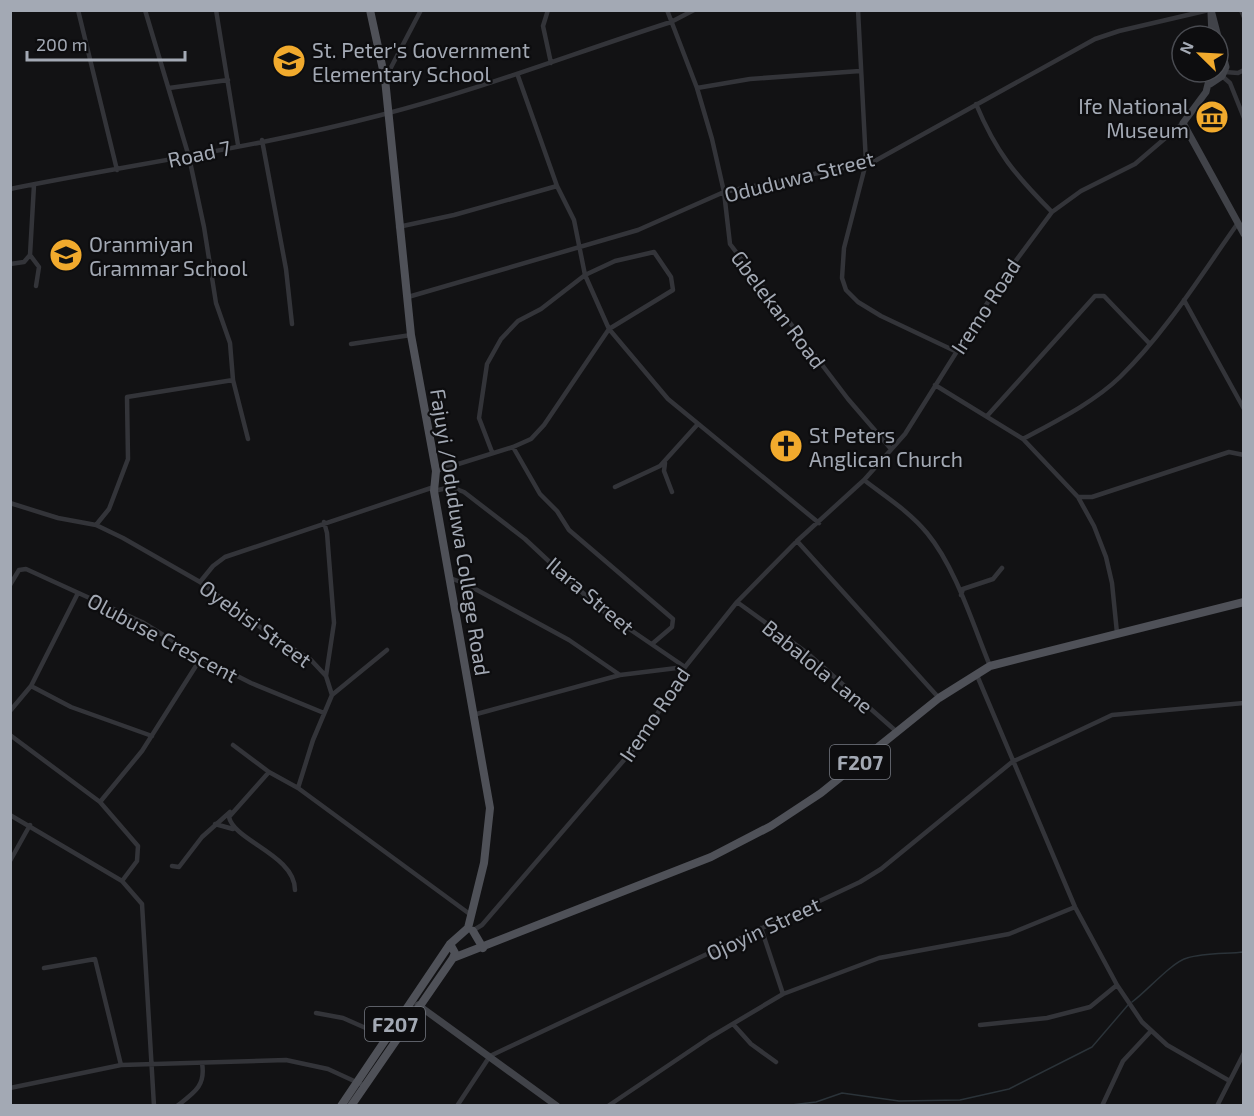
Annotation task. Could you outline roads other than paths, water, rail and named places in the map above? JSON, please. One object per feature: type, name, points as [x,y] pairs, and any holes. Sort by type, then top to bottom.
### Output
[{"type":"main road","name":"Fajuyi /Oduduwa College Road","points":[[370,10],[385,79],[398,227],[411,335],[436,471],[434,489],[490,808],[484,863],[471,915],[470,931]]},
{"type":"main road","name":"F207","points":[[341,1106],[361,1083],[453,958],[711,857],[771,826],[821,793],[939,698],[990,666],[1244,602]]},
{"type":"main road","points":[[453,958],[455,953],[450,944],[470,931],[483,948]]},
{"type":"main road","name":"F207","points":[[351,1106],[386,1037],[450,944]]},
{"type":"street","points":[[78,10],[117,170]]},
{"type":"street","points":[[145,10],[189,157],[204,227],[216,303],[230,343],[233,380],[248,439]]},
{"type":"street","points":[[216,10],[237,145]]},
{"type":"street","points":[[385,79],[421,10]]},
{"type":"street","points":[[548,10],[543,26],[551,63]]},
{"type":"street","name":"Gbelekan Road","points":[[667,10],[697,88],[724,192],[728,237],[738,258],[848,399],[891,449]]},
{"type":"street","name":"Road 7","points":[[10,189],[189,157],[387,114],[518,76],[670,22],[694,10]]},
{"type":"street","points":[[858,10],[866,163],[844,248],[842,278],[846,290],[858,302],[881,316],[955,351]]},
{"type":"street","name":"Oduduwa Street","points":[[408,297],[638,230],[724,192],[866,163],[1095,39],[1210,10]]},
{"type":"street","points":[[1241,10],[1244,17]]},
{"type":"street","points":[[697,88],[750,80],[860,71]]},
{"type":"street","points":[[518,76],[557,186],[574,220],[585,275],[609,329],[668,399],[819,523]]},
{"type":"street","points":[[169,88],[228,80]]},
{"type":"street","points":[[1230,83],[1244,118]]},
{"type":"street","points":[[1210,84],[1183,123],[1244,234]]},
{"type":"street","points":[[976,104],[992,142],[1014,174],[1052,212]]},
{"type":"street","name":"Iremo Road","points":[[470,931],[482,925],[643,738],[685,667],[737,602],[796,541],[819,523],[864,480],[905,434],[955,351],[1026,243],[1052,212],[1081,191],[1135,164],[1183,123]]},
{"type":"street","points":[[262,140],[288,279],[292,324]]},
{"type":"street","points":[[10,264],[24,262],[30,255],[34,185]]},
{"type":"street","points":[[398,227],[454,215],[557,186]]},
{"type":"street","points":[[1023,440],[1099,393],[1120,377],[1150,344],[1184,300],[1238,223]]},
{"type":"street","points":[[436,471],[513,447],[531,439],[544,425],[609,329],[670,293],[674,287],[671,277],[654,252],[615,261],[585,275],[541,309],[518,321],[501,339],[487,364],[479,418],[492,452]]},
{"type":"street","points":[[30,255],[39,267],[36,286]]},
{"type":"street","points":[[987,416],[1095,296],[1104,296],[1150,344]]},
{"type":"street","points":[[1184,300],[1244,409]]},
{"type":"street","points":[[351,344],[411,335]]},
{"type":"street","points":[[96,525],[109,509],[128,459],[127,397],[233,380]]},
{"type":"street","points":[[935,385],[1023,440],[1078,497],[1094,526],[1106,556],[1117,633]]},
{"type":"street","points":[[615,487],[638,475],[648,474],[665,462],[697,425]]},
{"type":"street","points":[[513,447],[540,494],[557,511],[569,530],[673,619],[672,627],[652,644]]},
{"type":"street","points":[[1078,497],[1092,497],[1229,452],[1244,455]]},
{"type":"street","points":[[665,462],[664,471],[672,492]]},
{"type":"street","points":[[864,480],[909,513],[928,534],[961,595],[990,666]]},
{"type":"street","name":"Ilara Street","points":[[200,582],[213,566],[225,557],[324,522],[434,489],[451,487],[464,492],[525,539],[600,609],[685,667]]},
{"type":"street","name":"Oyebisi Street","points":[[10,503],[58,518],[96,525],[200,582],[272,636],[310,660],[326,676],[332,695]]},
{"type":"street","points":[[324,522],[327,533],[334,623],[326,676]]},
{"type":"street","points":[[796,541],[939,698]]},
{"type":"street","name":"Olubuse Crescent","points":[[10,585],[22,568],[142,622],[251,683],[324,713]]},
{"type":"street","points":[[961,595],[963,589],[993,579],[1002,568]]},
{"type":"street","points":[[450,578],[466,584],[569,640],[620,675]]},
{"type":"street","points":[[10,711],[31,686],[78,593]]},
{"type":"street","name":"Babalola Lane","points":[[737,602],[806,652],[897,732]]},
{"type":"street","points":[[298,788],[332,695],[387,651]]},
{"type":"street","points":[[100,802],[152,736],[201,657]]},
{"type":"street","points":[[472,715],[620,675],[685,667]]},
{"type":"street","points":[[976,673],[1075,907],[1117,985],[1134,1011],[1167,1045],[1228,1080]]},
{"type":"street","points":[[31,686],[71,707],[152,736]]},
{"type":"street","name":"Ojoyin Street","points":[[490,1056],[860,882],[881,869],[1012,762],[1112,715],[1244,703]]},
{"type":"street","points":[[10,735],[100,802],[138,846],[137,861],[122,881]]},
{"type":"street","points":[[233,745],[269,772],[298,788],[471,915]]},
{"type":"street","points":[[172,866],[179,867],[215,824],[269,772]]},
{"type":"street","points":[[238,803],[229,817],[232,827],[287,869],[295,879],[295,890]]},
{"type":"street","points":[[10,815],[122,881],[142,904],[154,1106]]},
{"type":"street","points":[[215,824],[239,831]]},
{"type":"street","points":[[10,861],[30,825]]},
{"type":"street","points":[[609,1106],[733,1024],[783,994],[879,958],[1009,934],[1075,907]]},
{"type":"street","points":[[760,928],[783,994]]},
{"type":"street","points":[[44,968],[95,959],[122,1065]]},
{"type":"street","points":[[980,1025],[1047,1018],[1090,1007],[1117,985]]},
{"type":"street","points":[[418,1005],[552,1104]]},
{"type":"street","points":[[316,1013],[344,1018],[386,1037]]},
{"type":"street","points":[[733,1024],[751,1044],[776,1062]]},
{"type":"street","points":[[1102,1106],[1123,1061],[1151,1030]]},
{"type":"street","points":[[1217,1106],[1228,1080],[1244,1053]]},
{"type":"street","points":[[457,1106],[490,1056]]},
{"type":"street","points":[[10,1088],[122,1065],[286,1060],[328,1069],[361,1083]]},
{"type":"street","points":[[177,1106],[201,1085],[204,1076],[202,1063]]},
{"type":"waterway","points":[[1132,1002],[1167,971],[1187,958],[1244,952]]},
{"type":"waterway","points":[[783,1106],[816,1102],[842,1093],[899,1101],[960,1100],[1009,1089],[1092,1047],[1128,1005]]},
{"type":"place","name":"St. Peter's Government Elementary School","points":[[289,61]]},
{"type":"place","name":"Ife National Museum","points":[[1212,117]]},
{"type":"place","name":"Oranmiyan Grammar School","points":[[66,255]]},
{"type":"place","name":"St Peters Anglican Church","points":[[786,446]]}]
